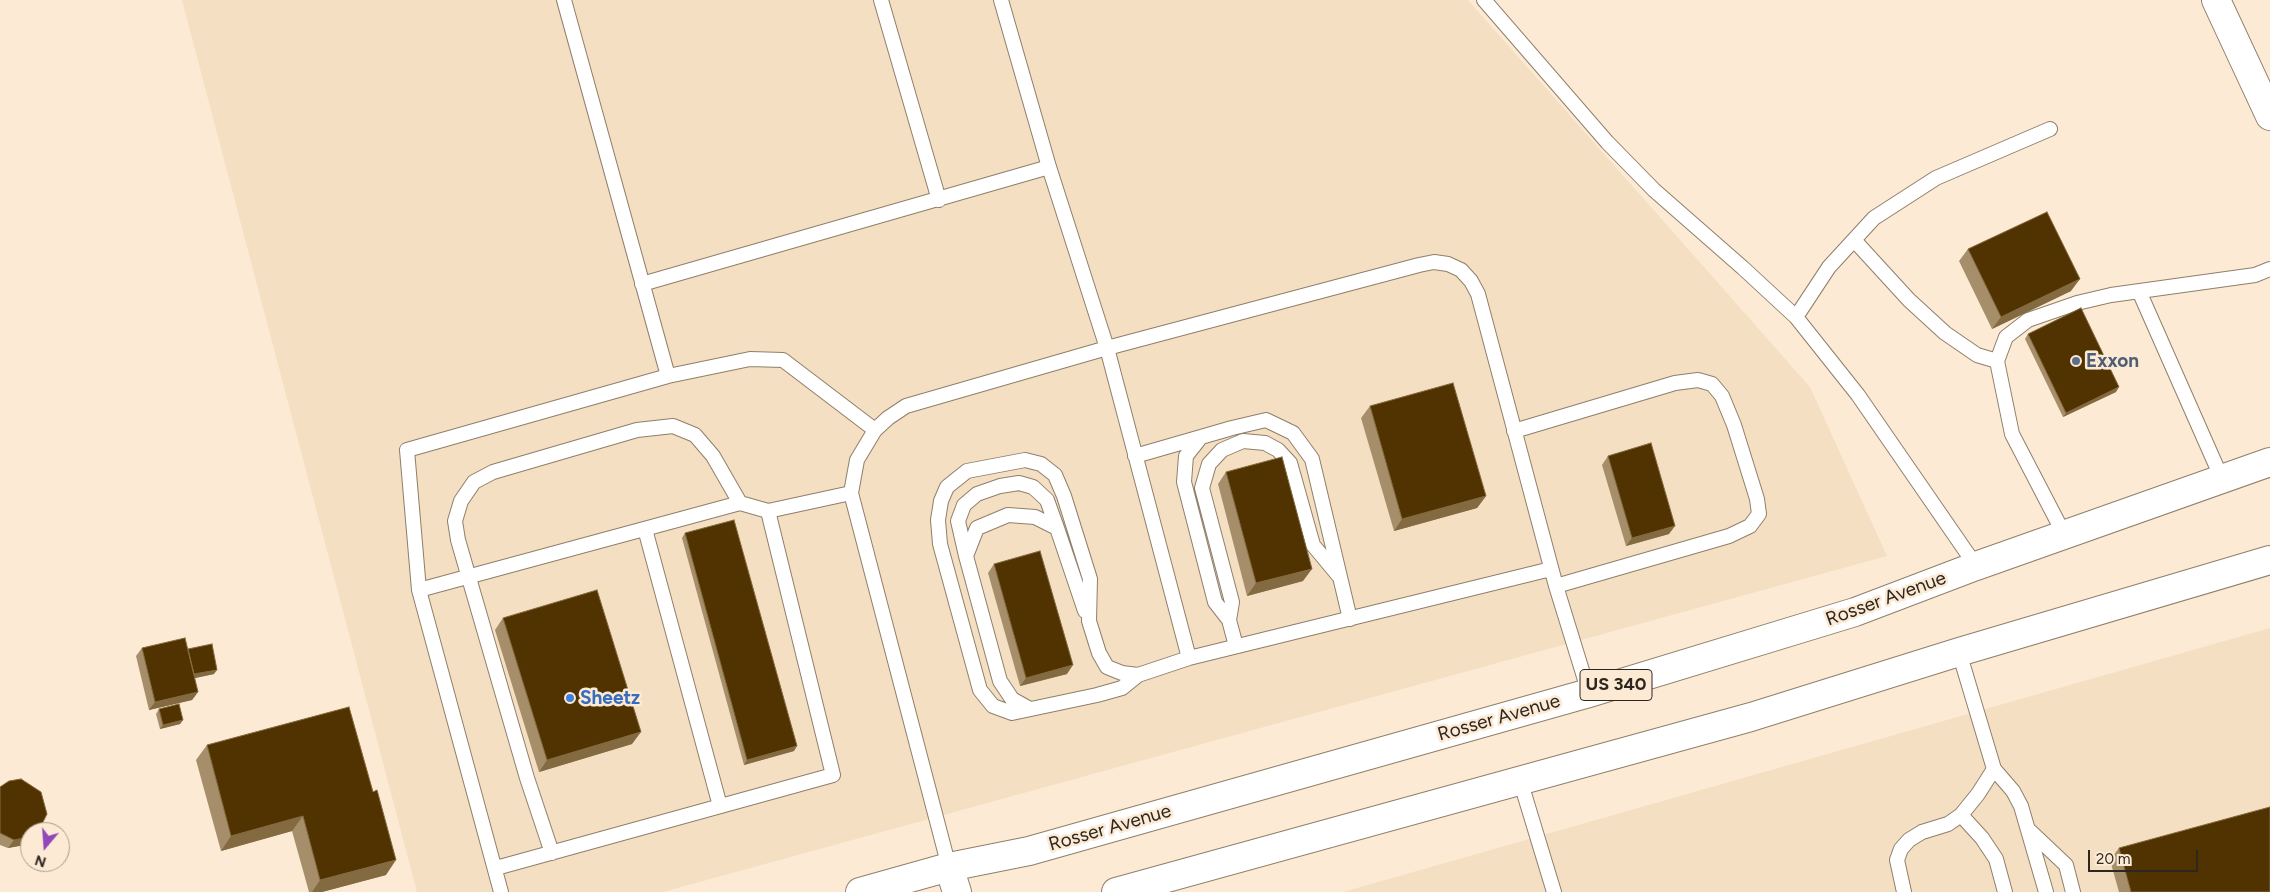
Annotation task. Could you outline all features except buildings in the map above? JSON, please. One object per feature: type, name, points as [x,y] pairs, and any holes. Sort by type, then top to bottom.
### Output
[{"type":"main road","points":[[2216,0],[2270,116]]},
{"type":"main road","name":"Rosser Avenue","points":[[860,892],[953,880],[1029,851],[1589,693],[1855,612],[1976,566],[2270,462]]},
{"type":"main road","points":[[1116,892],[1751,717],[1959,652],[2270,560]]},
{"type":"lane","points":[[564,0],[668,376]]},
{"type":"lane","points":[[881,0],[939,200]]},
{"type":"lane","points":[[1001,0],[1049,167],[1107,348],[1189,658]]},
{"type":"lane","points":[[1484,0],[1607,142],[1654,190],[1796,317],[1858,395],[1976,566]]},
{"type":"lane","points":[[1796,317],[1829,267],[1874,218],[1936,178],[2050,129]]},
{"type":"lane","points":[[642,284],[1049,167]]},
{"type":"lane","points":[[1854,240],[1909,300],[1945,334],[1977,355],[1997,361]]},
{"type":"lane","points":[[953,880],[850,493],[857,460],[875,430],[888,418],[906,406],[1107,348],[1419,264],[1434,262],[1448,264],[1466,275],[1478,294],[1551,569],[1589,693]]},
{"type":"lane","points":[[2065,536],[2012,434],[1997,361],[2006,337],[2028,320],[2077,303],[2139,291],[2255,275],[2270,269]]},
{"type":"lane","points":[[2139,291],[2222,479]]},
{"type":"lane","points":[[501,892],[419,590],[408,450],[668,376],[750,359],[784,360],[875,430]]},
{"type":"lane","points":[[1514,431],[1675,383],[1698,380],[1712,384],[1722,396],[1734,425],[1757,499],[1758,514],[1750,526],[1729,536],[1556,586]]},
{"type":"lane","points":[[1135,456],[1266,420],[1293,433],[1312,459],[1350,619]]},
{"type":"lane","points":[[552,853],[527,778],[458,540],[455,521],[460,501],[474,482],[493,472],[637,430],[673,426],[696,435],[713,456],[740,503]]},
{"type":"lane","points":[[1201,437],[1186,456],[1184,482],[1215,602],[1228,620],[1236,646]]},
{"type":"lane","points":[[1228,620],[1232,602],[1202,488],[1209,464],[1222,450],[1243,441],[1265,443],[1278,450],[1290,463],[1313,546],[1340,577]]},
{"type":"lane","points":[[1089,621],[1090,579],[1064,496],[1055,475],[1041,464],[1025,460],[967,471],[947,487],[941,500],[938,520],[940,544],[980,690],[992,706],[1012,712],[1122,688],[1138,675],[1189,658],[1551,569]]},
{"type":"lane","points":[[1030,709],[1012,699],[1000,681],[958,521],[964,505],[977,494],[1000,486],[1019,483],[1033,487],[1047,500],[1099,653],[1107,667],[1122,673],[1138,675]]},
{"type":"lane","points":[[419,590],[740,503],[768,511],[850,493]]},
{"type":"lane","points":[[496,868],[833,775],[768,511]]},
{"type":"lane","points":[[966,556],[977,528],[1008,515],[1034,517],[1057,528]]},
{"type":"lane","points":[[645,529],[720,806]]},
{"type":"lane","points":[[1959,652],[1994,769],[2013,791],[2021,806],[2030,830],[2046,892]]},
{"type":"lane","points":[[1904,892],[1897,860],[1901,849],[1909,840],[1922,832],[1948,824],[1962,815],[1994,769]]},
{"type":"lane","points":[[1520,780],[1554,892]]},
{"type":"lane","points":[[1962,815],[1982,838],[1996,859],[2005,892]]},
{"type":"lane","points":[[2030,830],[2066,865],[2073,892]]},
{"type":"shaded area","points":[[182,0],[1468,0],[1810,387],[1887,556],[663,892],[417,892]]},
{"type":"shaded area","points":[[2270,628],[2270,892],[1343,892]]},
{"type":"place","name":"Exxon","points":[[2076,361]]},
{"type":"place","name":"Sheetz","points":[[570,698]]}]
